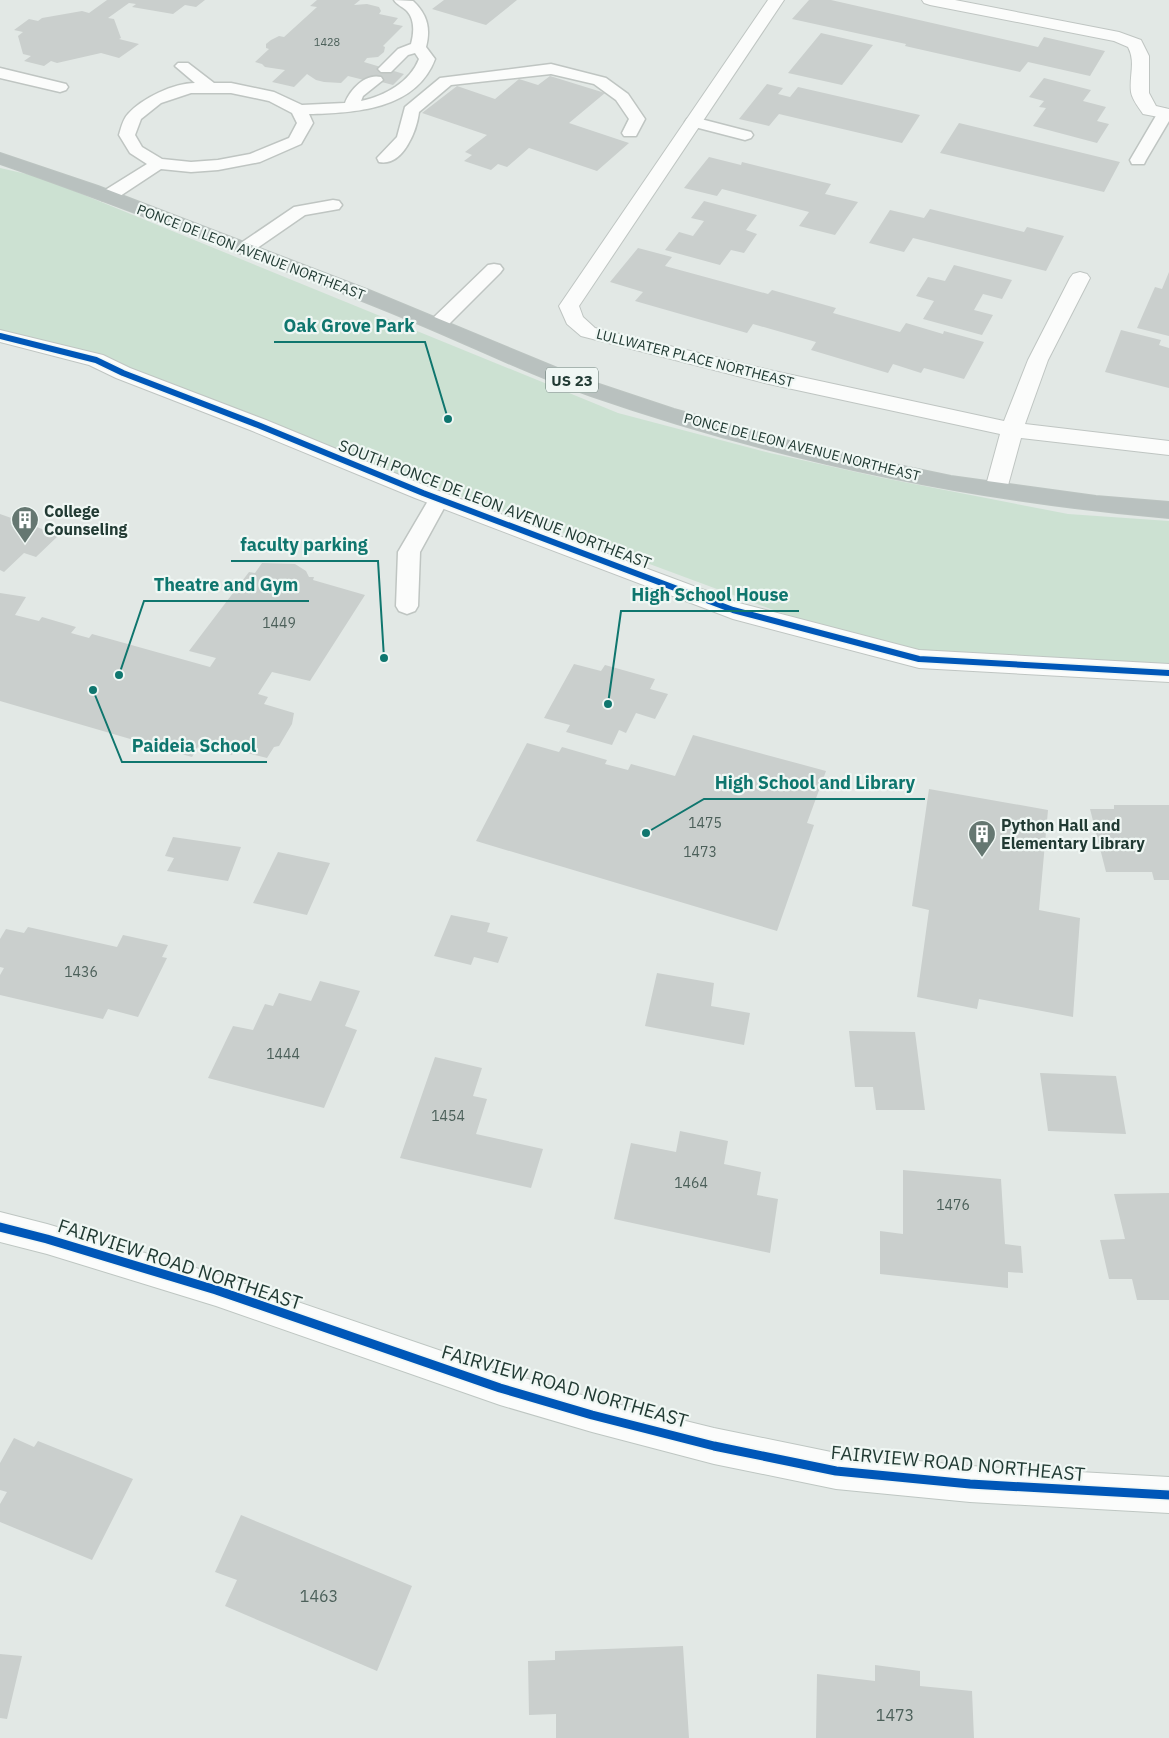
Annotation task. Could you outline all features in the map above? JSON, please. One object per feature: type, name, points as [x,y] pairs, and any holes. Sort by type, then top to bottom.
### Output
[{"type":"highway","name":"PONCE DE LEON AVENUE NORTHEAST","points":[[0,158],[108,196],[438,324],[595,390],[730,432],[826,456],[970,488],[1127,507],[1169,510]]},
{"type":"street","name":"LULLWATER PLACE NORTHEAST","points":[[776,0],[569,306],[574,320],[588,332],[722,365],[1012,430],[1169,448]]},
{"type":"street","points":[[930,0],[1119,38],[1134,44],[1141,56],[1140,93],[1149,110],[1167,114]]},
{"type":"street","points":[[996,490],[1012,430],[1038,360],[1080,278]]},
{"type":"street","name":"SOUTH PONCE DE LEON AVENUE NORTHEAST","points":[[0,336],[96,360],[439,499],[733,610],[919,659],[1169,673]]},
{"type":"street","name":"FAIRVIEW ROAD NORTHEAST","points":[[0,1227],[47,1239],[216,1290],[500,1388],[592,1415],[714,1446],[836,1471],[970,1484],[1169,1495]]},
{"type":"lane","points":[[401,0],[417,12],[422,23],[422,34],[418,47]]},
{"type":"lane","points":[[351,107],[356,94],[380,75],[403,52],[418,47]]},
{"type":"lane","points":[[299,110],[305,123],[295,141],[254,158],[218,166],[191,167],[158,164],[136,150],[127,134],[134,118],[155,100],[188,88],[231,88],[274,96],[299,110],[368,106],[386,99],[419,76],[428,59],[418,47]]},
{"type":"lane","points":[[184,66],[210,88]]},
{"type":"lane","points":[[385,158],[403,142],[410,125],[411,110],[446,81],[550,69],[600,81],[622,97],[637,119],[630,132]]},
{"type":"lane","points":[[0,73],[60,87]]},
{"type":"lane","points":[[1138,160],[1167,114]]},
{"type":"lane","points":[[693,122],[744,134]]},
{"type":"lane","points":[[108,196],[158,164]]},
{"type":"lane","points":[[244,249],[300,211],[333,204]]},
{"type":"lane","points":[[438,324],[494,269]]},
{"type":"lane","points":[[407,606],[409,552],[439,499]]},
{"type":"green space","points":[[0,168],[40,177],[618,413],[770,453],[883,478],[1068,514],[1169,521],[1169,678],[919,659],[814,625],[601,546],[318,446],[96,360],[0,343]]},
{"type":"building","points":[[107,0],[205,0],[196,7],[185,5],[173,14],[132,7],[136,4],[129,3],[108,18],[114,19],[121,38],[119,39],[139,44],[119,58],[101,53],[57,63],[51,61],[44,66],[24,61],[31,56],[23,54],[18,36],[23,32],[14,30],[29,19],[38,21],[42,18],[82,11],[89,13]]},
{"type":"building","points":[[317,0],[360,0],[354,5],[367,4],[379,7],[381,11],[379,14],[398,18],[393,24],[403,26],[383,46],[385,47],[384,52],[378,57],[367,58],[364,62],[404,74],[393,85],[348,76],[341,83],[324,82],[316,80],[307,74],[294,87],[272,82],[285,70],[265,67],[255,62],[269,49],[266,48],[266,44],[279,36],[284,37],[317,7],[310,6]]},
{"type":"building","points":[[444,0],[517,0],[486,25],[432,9]]},
{"type":"building","points":[[809,0],[831,0],[1038,47],[1044,37],[1105,51],[1090,76],[1028,62],[1020,72],[792,19]]},
{"type":"building","points":[[821,33],[873,45],[842,85],[788,73]]},
{"type":"building","points":[[550,76],[605,93],[569,123],[629,143],[597,171],[529,148],[507,167],[498,164],[491,170],[464,161],[472,155],[465,152],[487,135],[422,113],[457,86],[495,99],[519,79],[538,85]]},
{"type":"building","points":[[1044,78],[1091,90],[1083,101],[1106,107],[1097,121],[1109,124],[1097,143],[1033,126],[1046,108],[1039,107],[1044,101],[1029,97]]},
{"type":"building","points":[[767,84],[783,88],[778,94],[790,97],[798,87],[920,115],[902,143],[779,114],[769,126],[739,119]]},
{"type":"building","points":[[959,123],[1120,162],[1104,192],[940,153]]},
{"type":"building","points":[[709,157],[741,165],[742,162],[831,184],[825,194],[858,202],[835,235],[799,226],[809,212],[722,189],[717,196],[684,188]]},
{"type":"building","points":[[704,201],[757,215],[746,230],[757,234],[744,253],[731,250],[720,265],[665,250],[679,232],[693,236],[704,221],[691,218]]},
{"type":"building","points":[[930,209],[1024,232],[1027,227],[1064,236],[1046,271],[913,238],[904,252],[869,243],[890,210],[924,218]]},
{"type":"building","points":[[638,248],[672,257],[665,266],[768,294],[772,290],[836,308],[833,313],[900,332],[906,323],[943,334],[944,331],[984,342],[964,379],[924,368],[921,373],[893,364],[888,373],[811,350],[816,342],[753,324],[747,333],[635,301],[643,292],[610,282]]},
{"type":"building","points":[[954,265],[1012,280],[1002,299],[983,294],[974,310],[993,315],[982,335],[923,319],[934,301],[916,296],[928,277],[945,281]]},
{"type":"building","points":[[1169,272],[1169,336],[1137,328],[1155,287],[1162,289]]},
{"type":"building","points":[[1121,330],[1161,340],[1159,345],[1169,348],[1169,388],[1105,372]]},
{"type":"building","name":"College Counseling","points":[[0,514],[59,535],[36,557],[24,553],[4,572],[0,570]]},
{"type":"building","points":[[262,563],[295,564],[306,571],[309,577],[314,577],[313,580],[365,595],[310,681],[272,672],[258,694],[268,697],[264,704],[294,713],[292,724],[279,746],[274,747],[267,758],[235,750],[232,755],[199,745],[192,757],[0,701],[0,593],[26,597],[15,615],[39,621],[42,617],[76,627],[71,633],[89,638],[92,634],[210,667],[216,658],[189,651],[249,572],[255,573]]},
{"type":"building","points":[[574,664],[601,671],[605,665],[655,679],[650,689],[668,694],[655,719],[636,713],[626,733],[619,730],[612,745],[566,732],[570,725],[544,718]]},
{"type":"building","points":[[693,735],[826,771],[807,823],[814,825],[777,931],[476,841],[527,743],[559,752],[562,747],[607,760],[605,764],[628,770],[631,764],[675,776]]},
{"type":"building","name":"Python Hall and Elementary Library","points":[[929,789],[1048,810],[1039,910],[1080,918],[1073,1017],[979,999],[977,1009],[917,997],[929,910],[912,906]]},
{"type":"building","points":[[1114,805],[1169,805],[1169,880],[1154,880],[1152,872],[1106,872],[1090,809],[1114,809]]},
{"type":"building","points":[[173,837],[241,847],[228,881],[167,871],[174,858],[165,856]]},
{"type":"building","points":[[278,852],[330,863],[307,915],[253,903]]},
{"type":"building","points":[[451,915],[490,923],[487,932],[508,937],[498,963],[474,957],[471,965],[434,956]]},
{"type":"building","points":[[28,927],[117,947],[123,935],[168,945],[162,957],[167,958],[138,1017],[108,1009],[103,1019],[0,995],[0,975],[4,968],[0,967],[0,939],[6,929],[24,933]]},
{"type":"building","points":[[657,973],[714,983],[711,1006],[750,1013],[744,1045],[645,1026]]},
{"type":"building","points":[[320,981],[360,991],[345,1026],[357,1030],[324,1108],[208,1078],[233,1026],[253,1030],[265,1004],[273,1006],[279,993],[311,1001]]},
{"type":"building","points":[[849,1031],[915,1032],[925,1110],[876,1110],[873,1087],[855,1087]]},
{"type":"building","points":[[435,1057],[482,1068],[473,1096],[487,1099],[476,1134],[543,1149],[531,1188],[400,1158]]},
{"type":"building","points":[[1040,1073],[1116,1076],[1126,1134],[1048,1131]]},
{"type":"building","points":[[680,1131],[728,1141],[724,1164],[761,1172],[757,1195],[778,1199],[770,1253],[614,1219],[631,1143],[676,1152]]},
{"type":"building","points":[[903,1170],[1001,1179],[1005,1244],[1021,1246],[1023,1273],[1008,1272],[1008,1288],[880,1274],[880,1231],[903,1234]]},
{"type":"building","points":[[1169,1193],[1169,1300],[1137,1300],[1132,1279],[1109,1279],[1100,1240],[1125,1239],[1114,1194]]},
{"type":"building","points":[[14,1438],[34,1447],[38,1441],[133,1479],[92,1560],[0,1522],[0,1504],[7,1492],[0,1490],[0,1463]]},
{"type":"building","points":[[241,1515],[412,1586],[377,1671],[225,1606],[237,1580],[215,1572]]},
{"type":"building","points":[[683,1646],[689,1738],[556,1738],[556,1714],[529,1715],[528,1661],[555,1660],[555,1651]]},
{"type":"building","points":[[0,1654],[22,1656],[7,1719],[0,1718]]},
{"type":"building","points":[[875,1665],[920,1671],[920,1686],[972,1691],[974,1738],[816,1738],[817,1674],[875,1681]]},
{"type":"cycle path","points":[[0,336],[96,360],[123,373],[258,425],[423,493],[733,610],[919,659],[1169,673]]},
{"type":"cycle path","points":[[0,1227],[47,1239],[216,1290],[500,1388],[592,1415],[714,1446],[836,1471],[970,1484],[1169,1495]]},
{"type":"place","name":"Oak Grove Park","points":[[448,419]]},
{"type":"place","name":"College Counseling","points":[[25,544]]},
{"type":"place","name":"faculty parking","points":[[384,658]]},
{"type":"place","name":"Theatre and Gym","points":[[119,675]]},
{"type":"place","name":"Paideia School","points":[[93,690]]},
{"type":"place","name":"High School House","points":[[608,704]]},
{"type":"place","name":"High School and Library","points":[[646,833]]},
{"type":"place","name":"Python Hall and Elementary Library","points":[[982,858]]}]
